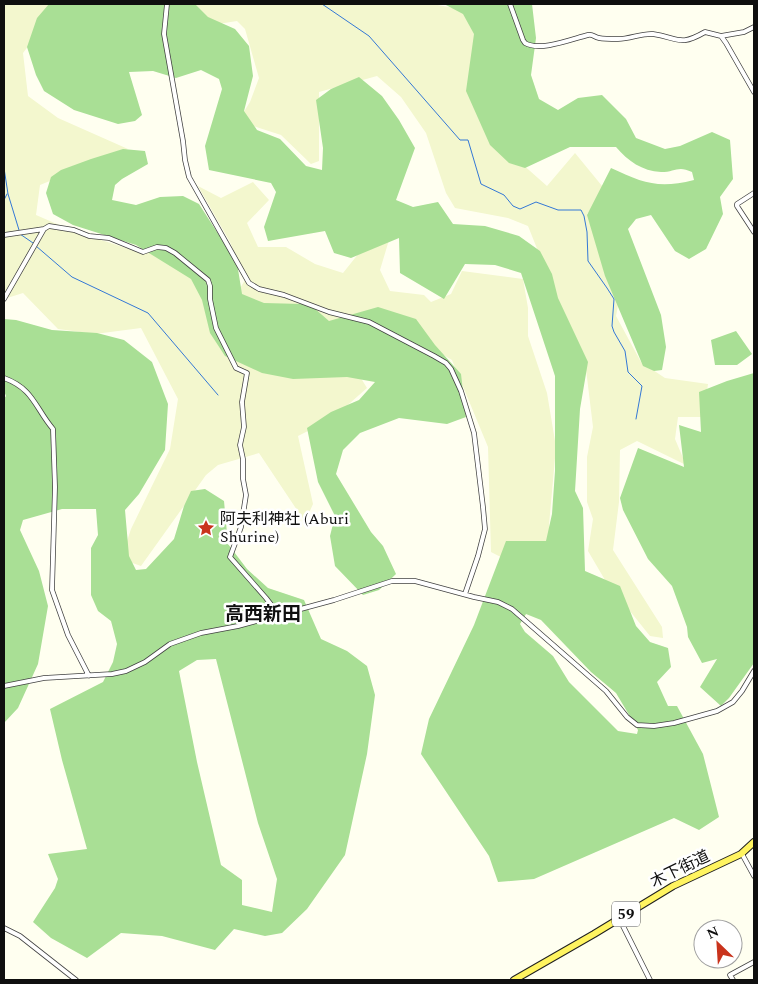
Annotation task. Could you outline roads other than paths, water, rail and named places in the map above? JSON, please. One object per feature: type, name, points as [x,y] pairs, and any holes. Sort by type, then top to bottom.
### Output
[{"type":"main road","name":"木下街道","points":[[518,979],[673,886],[741,854],[754,842]]},
{"type":"street","points":[[167,4],[164,34],[182,133],[184,160],[189,177],[249,283],[258,288],[284,295],[330,312],[368,322],[434,356],[446,363],[451,369],[461,391],[474,433],[485,529],[465,594]]},
{"type":"street","points":[[510,4],[523,40],[525,43],[534,46],[562,42],[588,34],[599,38],[615,40],[631,39],[653,34],[678,41],[691,40],[705,32],[721,36],[744,32],[754,27]]},
{"type":"street","points":[[721,36],[754,92]]},
{"type":"street","points":[[754,193],[737,204],[737,206],[754,232]]},
{"type":"street","points":[[4,235],[44,229],[49,226],[74,230],[89,236],[109,238],[143,252],[157,247],[166,248],[176,253],[208,280],[216,328],[236,368],[247,373],[242,395],[244,427],[240,445],[244,459],[243,479],[246,495],[242,527],[230,557],[279,615]]},
{"type":"street","points":[[4,299],[44,229]]},
{"type":"street","points":[[4,378],[21,387],[33,397],[42,416],[54,429],[52,590],[68,634],[89,676]]},
{"type":"street","points":[[4,686],[44,678],[89,676],[126,671],[145,662],[170,644],[201,633],[279,615],[392,581],[416,581],[498,602],[512,609],[606,691],[627,717],[637,725],[654,726],[674,723],[717,711],[732,702],[742,691],[754,671]]},
{"type":"street","points":[[741,854],[754,876]]},
{"type":"street","points":[[619,918],[650,980]]},
{"type":"street","points":[[4,928],[20,936],[76,980]]},
{"type":"street","points":[[733,980],[730,975],[733,972],[754,962]]},
{"type":"waterway","points":[[322,4],[369,36],[460,140],[468,140],[481,184],[504,195],[513,206],[520,209],[536,202],[558,210],[581,210],[587,232],[588,261],[614,299],[612,326],[625,351],[628,372],[642,386],[636,419]]},
{"type":"waterway","points":[[4,168],[8,194],[19,230]]},
{"type":"waterway","points":[[4,200],[7,194]]},
{"type":"waterway","points":[[20,234],[33,243]]},
{"type":"waterway","points":[[36,246],[72,277],[148,313],[218,395]]},
{"type":"place","name":"阿夫利神社 (Aburi Shurine)","points":[[206,528]]},
{"type":"district","name":"高西新田","points":[[263,614]]}]
